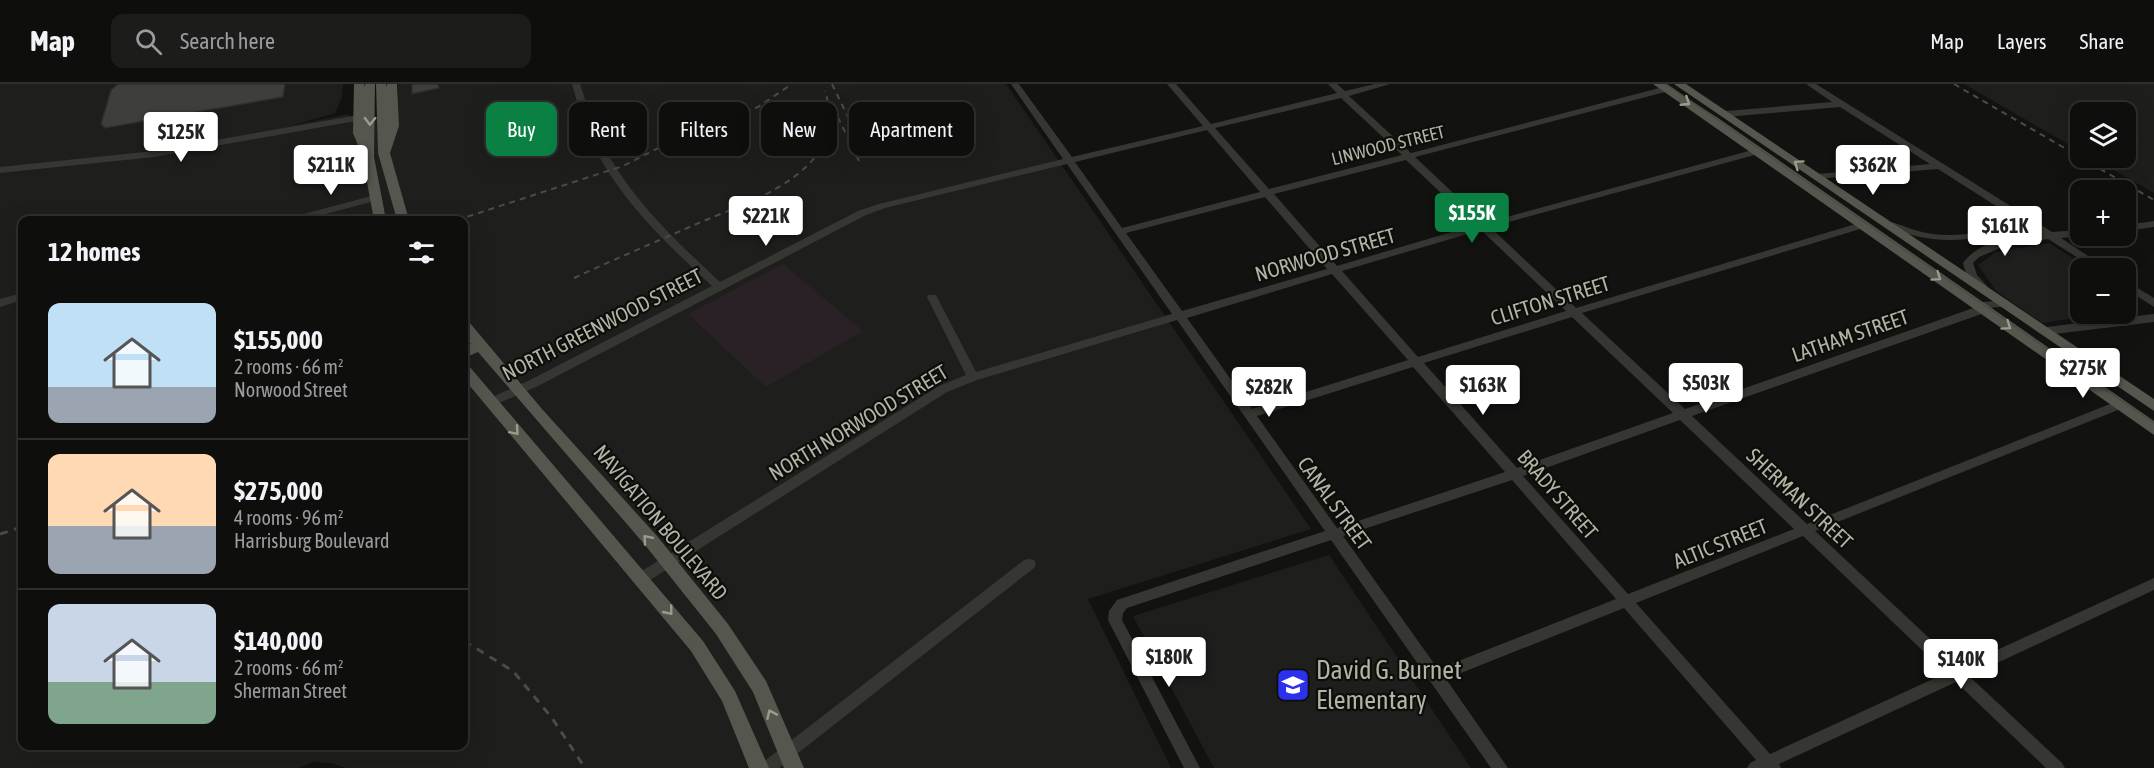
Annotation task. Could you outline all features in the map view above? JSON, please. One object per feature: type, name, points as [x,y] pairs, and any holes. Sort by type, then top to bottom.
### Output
[{"type":"main road","points":[[359,84],[358,133],[368,157]]},
{"type":"main road","points":[[370,84],[368,157],[379,216]]},
{"type":"main road","points":[[381,84],[384,153],[402,216]]},
{"type":"main road","points":[[384,153],[393,126],[392,84]]},
{"type":"main road","points":[[1681,84],[2154,406]]},
{"type":"main road","points":[[1660,86],[1759,152],[2154,429]]},
{"type":"main road","points":[[375,198],[394,190]]},
{"type":"main road","name":"NAVIGATION BOULEVARD","points":[[468,331],[667,562],[723,632],[754,678],[794,768]]},
{"type":"main road","points":[[468,351],[479,346]]},
{"type":"main road","points":[[468,375],[642,578],[697,646],[729,697],[759,768]]},
{"type":"street","points":[[576,84],[591,134],[612,171],[665,237],[719,287]]},
{"type":"street","name":"CANAL STREET","points":[[1016,84],[1118,232],[1500,768]]},
{"type":"street","name":"BRADY STREET","points":[[1171,84],[1626,601],[1765,766]]},
{"type":"street","name":"SHERMAN STREET","points":[[1332,84],[2057,768]]},
{"type":"street","name":"NORTH GREENWOOD STREET","points":[[490,403],[516,389],[534,383],[876,208],[1386,84]]},
{"type":"street","points":[[1810,84],[2085,258]]},
{"type":"street","name":"LINWOOD STREET","points":[[1118,232],[1409,156],[1660,86]]},
{"type":"street","points":[[1726,114],[1841,104]]},
{"type":"street","points":[[0,170],[154,154],[358,118]]},
{"type":"street","name":"NORWOOD STREET","points":[[1180,317],[1483,226],[1759,152]]},
{"type":"street","points":[[1817,177],[1939,166]]},
{"type":"street","points":[[308,216],[375,198]]},
{"type":"street","points":[[1886,223],[1912,234],[1935,240],[1953,240],[2026,221]]},
{"type":"street","points":[[2136,227],[2154,224]]},
{"type":"street","name":"CLIFTON STREET","points":[[1248,415],[1863,225]]},
{"type":"street","points":[[1989,292],[1972,276],[1968,263],[1971,257],[1983,248],[2070,234]]},
{"type":"street","points":[[2136,291],[2154,303]]},
{"type":"street","points":[[932,297],[973,377]]},
{"type":"street","points":[[0,303],[18,298]]},
{"type":"street","name":"LATHAM STREET","points":[[1191,768],[1115,620],[1116,611],[1131,600],[1514,474],[1983,309],[1987,305],[2004,303]]},
{"type":"street","name":"NORTH NORWOOD STREET","points":[[642,578],[943,389],[973,377],[1180,317]]},
{"type":"street","points":[[2046,331],[2154,318]]},
{"type":"street","name":"ALTIC STREET","points":[[1435,677],[2119,405]]},
{"type":"street","points":[[766,768],[1029,564]]},
{"type":"street","points":[[1765,766],[1958,673],[2154,584]]},
{"type":"shaded area","points":[[0,84],[343,84],[342,97],[335,113],[294,125],[349,114],[349,121],[397,115],[398,84],[1006,84],[1311,529],[1088,599],[1171,768],[345,768],[332,763],[313,762],[299,768],[0,768]]},
{"type":"shaded area","points":[[1964,84],[2154,84],[2154,193],[2136,183],[2136,180],[2131,180],[2110,168],[2136,168],[2136,102],[2070,102],[2070,145]]},
{"type":"shaded area","points":[[2049,243],[2073,258],[2070,258],[2070,319],[2042,323],[1996,291],[1978,265],[1996,252]]},
{"type":"shaded area","points":[[783,264],[863,331],[766,387],[688,314]]},
{"type":"shaded area","name":"David G. Burnet Elementary","points":[[1329,555],[1471,768],[1214,768],[1133,616]]},
{"type":"building","points":[[118,84],[285,84],[283,97],[105,128],[101,124],[111,90]]},
{"type":"building","points":[[412,84],[438,84],[439,88],[412,94]]},
{"type":"tram line","points":[[1666,84],[2154,423]]},
{"type":"railway","points":[[468,216],[623,166],[694,130],[758,107],[792,84]]},
{"type":"railway","points":[[832,84],[849,122]]},
{"type":"railway","points":[[1954,84],[2070,151]]},
{"type":"railway","points":[[574,278],[758,198],[790,180],[816,156],[825,141],[829,125],[829,108],[825,91]]},
{"type":"railway","points":[[837,115],[859,161]]},
{"type":"railway","points":[[2098,168],[2154,200]]},
{"type":"railway","points":[[0,534],[18,528]]},
{"type":"railway","points":[[468,643],[513,671],[552,718],[585,768]]},
{"type":"place","name":"David G. Burnet Elementary","points":[[1293,685]]}]
